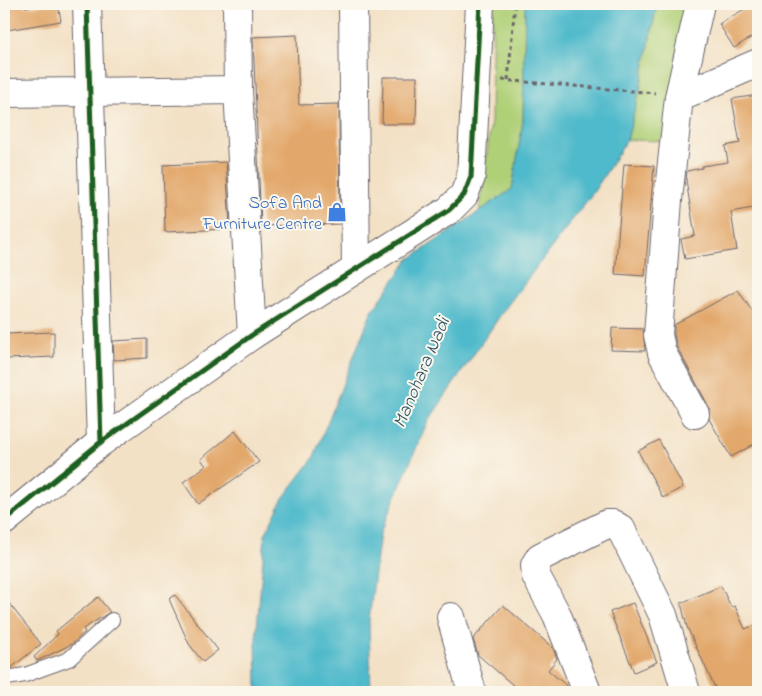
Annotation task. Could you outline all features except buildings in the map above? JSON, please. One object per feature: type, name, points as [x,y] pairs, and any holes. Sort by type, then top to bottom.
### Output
[{"type":"street","points":[[87,4],[101,442]]},
{"type":"street","points":[[238,4],[238,90],[252,335]]},
{"type":"street","points":[[353,4],[356,269]]},
{"type":"street","points":[[4,521],[101,442],[252,335],[449,210],[464,195],[471,177],[480,4]]},
{"type":"street","points":[[695,414],[662,353],[658,334],[668,200],[667,95],[700,4]]},
{"type":"street","points":[[667,95],[758,63]]},
{"type":"street","points":[[4,93],[238,90]]},
{"type":"street","points":[[588,692],[557,616],[536,576],[534,565],[540,557],[607,524],[613,524],[621,529],[663,615],[686,692]]},
{"type":"street","points":[[451,617],[472,692]]},
{"type":"lane","points":[[4,675],[7,678],[25,674],[69,659],[112,620]]},
{"type":"path","points":[[508,80],[514,4]]},
{"type":"path","points":[[520,82],[667,95]]},
{"type":"green space","points":[[493,4],[525,4],[523,121],[512,189],[479,213],[491,122]]},
{"type":"green space","points":[[657,4],[693,4],[664,141],[627,140],[640,89]]},
{"type":"water","name":"Manohara Nadi","points":[[525,4],[657,4],[640,89],[627,140],[595,190],[504,310],[427,423],[380,533],[369,620],[371,692],[257,692],[256,639],[265,535],[283,498],[313,459],[371,313],[408,260],[512,189],[523,121]]},
{"type":"cycle path","points":[[87,4],[101,442]]},
{"type":"cycle path","points":[[4,521],[101,442],[252,335],[449,210],[464,195],[471,177],[480,4]]},
{"type":"place","name":"Sofa And Furniture Centre","points":[[337,212]]}]
